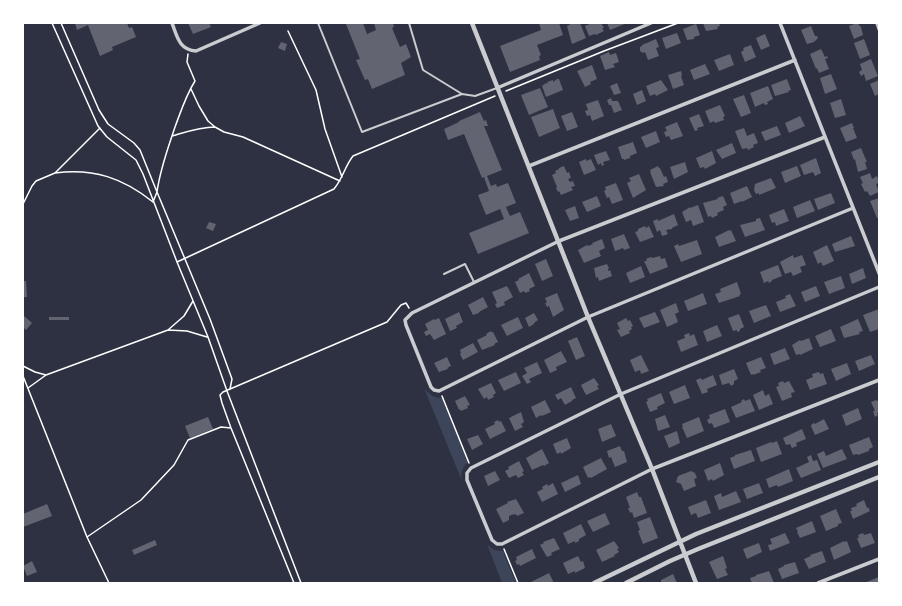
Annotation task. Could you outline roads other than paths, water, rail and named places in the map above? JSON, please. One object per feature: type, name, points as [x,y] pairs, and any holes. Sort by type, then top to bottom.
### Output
[{"type":"street","points":[[172,23],[180,44],[188,50],[196,51],[260,23]]},
{"type":"street","points":[[472,23],[588,317],[652,470],[696,583]]},
{"type":"street","points":[[497,88],[650,23]]},
{"type":"street","points":[[780,23],[879,273]]},
{"type":"street","points":[[877,23],[879,29]]},
{"type":"street","points":[[528,166],[795,60]]},
{"type":"street","points":[[825,137],[559,241],[412,313],[405,320],[405,324],[431,386],[434,390],[439,391],[588,317],[853,208]]},
{"type":"street","points":[[879,287],[621,394],[471,468],[467,473],[467,480],[492,540],[497,544],[502,544],[652,470],[879,380]]},
{"type":"street","points":[[594,583],[680,541],[879,462]]},
{"type":"street","points":[[626,583],[685,555],[879,477]]},
{"type":"street","points":[[818,583],[879,559]]},
{"type":"lane","points":[[318,23],[362,132],[462,94]]},
{"type":"lane","points":[[408,23],[423,70],[462,94],[475,96],[497,88]]},
{"type":"lane","points":[[444,274],[465,264],[474,282]]}]
